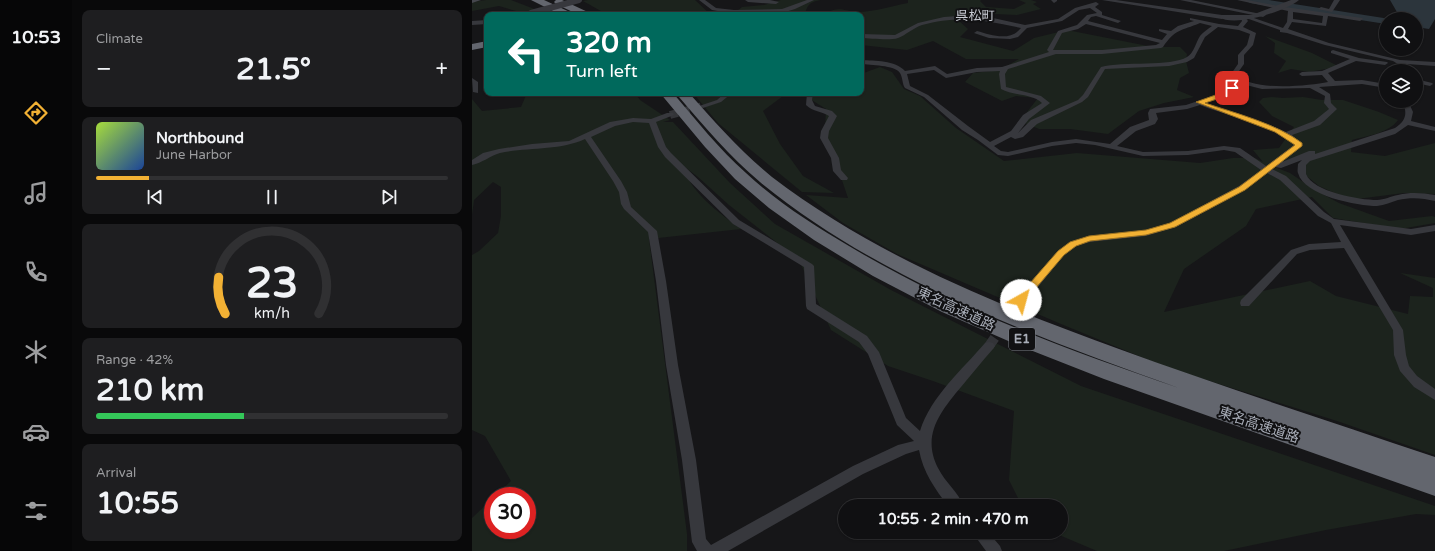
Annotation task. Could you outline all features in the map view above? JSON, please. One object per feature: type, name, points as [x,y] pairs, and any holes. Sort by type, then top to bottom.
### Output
[{"type":"highway","points":[[524,0],[543,12]]},
{"type":"highway","points":[[536,0],[562,12]]},
{"type":"highway","points":[[554,0],[580,12]]},
{"type":"highway","points":[[472,43],[484,43]]},
{"type":"highway","points":[[472,46],[484,44]]},
{"type":"highway","points":[[662,96],[678,115]]},
{"type":"highway","name":"東名高速道路","points":[[668,96],[678,115],[710,144],[740,176],[775,205],[820,236],[880,272],[949,307],[1027,341],[1111,373],[1435,485]]},
{"type":"highway","name":"東名高速道路","points":[[685,96],[719,134],[766,179],[807,209],[851,237],[914,272],[1005,314],[1140,366],[1435,467]]},
{"type":"main road","points":[[472,1],[477,0]]},
{"type":"street","points":[[535,12],[579,0]]},
{"type":"street","points":[[702,0],[715,12],[782,11],[811,0]]},
{"type":"street","points":[[748,0],[776,2]]},
{"type":"street","points":[[864,36],[896,37],[920,24],[939,20],[972,17],[984,18],[1025,28],[1060,20],[1077,9],[1092,6],[1104,0],[1222,17],[1246,18],[1263,15],[1296,0]]},
{"type":"street","points":[[1183,0],[1263,15]]},
{"type":"street","points":[[1240,0],[1330,11],[1337,0]]},
{"type":"street","points":[[1261,0],[1284,6],[1360,19]]},
{"type":"street","points":[[1092,6],[1100,12],[1098,15]]},
{"type":"street","points":[[1284,6],[1290,20],[1288,27],[1284,30]]},
{"type":"street","points":[[1183,11],[1185,16],[1199,21],[1240,28],[1253,33],[1250,45],[1241,55],[1241,64],[1234,74],[1240,82],[1260,87],[1313,87],[1333,83],[1362,82],[1379,85]]},
{"type":"street","points":[[1290,20],[1324,24],[1326,14]]},
{"type":"street","points":[[1054,53],[1050,50],[1060,32],[1077,28],[1085,22],[1089,16],[1098,15],[1118,21]]},
{"type":"street","points":[[1240,28],[1246,18]]},
{"type":"street","points":[[1246,18],[1327,44],[1400,63]]},
{"type":"street","points":[[904,73],[935,68],[946,76],[977,70],[1004,69],[1010,65],[1054,53],[1102,52],[1156,48],[1161,46],[1167,37],[1173,34],[1180,27],[1199,21]]},
{"type":"street","points":[[472,23],[484,22]]},
{"type":"street","points":[[1085,22],[1164,42]]},
{"type":"street","points":[[1009,136],[1018,136],[1034,122],[1080,101],[1086,96],[1100,70],[1103,68],[1111,66],[1174,63],[1188,60],[1192,57],[1203,36],[1217,25]]},
{"type":"street","points":[[977,33],[985,36],[1007,38],[1021,32],[1025,28]]},
{"type":"street","points":[[1161,30],[1173,34]]},
{"type":"street","points":[[1284,30],[1282,31],[1305,43],[1354,59],[1369,62],[1435,64]]},
{"type":"street","points":[[1302,74],[1324,73],[1328,69],[1342,66],[1354,59]]},
{"type":"street","points":[[864,62],[897,68],[904,73],[907,87],[926,96],[965,128],[981,138],[998,152],[1005,154],[1070,141],[1089,142],[1136,153],[1149,154],[1194,152],[1228,148],[1240,152],[1267,170],[1283,178],[1324,217],[1336,222],[1411,232],[1435,228]]},
{"type":"street","points":[[864,69],[877,64]]},
{"type":"street","points":[[990,146],[1017,130],[1026,117],[1046,103],[1041,98],[1010,92],[1003,88],[1002,74],[1004,69]]},
{"type":"street","points":[[1324,73],[1333,83]]},
{"type":"street","points":[[472,80],[474,82],[476,92]]},
{"type":"street","points":[[1111,147],[1133,130],[1152,122],[1154,119],[1152,113],[1153,111],[1183,108],[1224,94],[1240,82]]},
{"type":"street","points":[[1423,82],[1430,84]]},
{"type":"street","points":[[1285,135],[1318,123],[1333,109],[1328,103],[1328,95],[1313,87]]},
{"type":"street","points":[[703,106],[719,101],[725,96]]},
{"type":"street","points":[[809,96],[808,101],[810,105],[830,113],[833,116],[825,131],[824,138],[835,158],[837,171],[844,178]]},
{"type":"street","points":[[1021,300],[1061,253],[1073,244],[1089,238],[1146,233],[1172,225],[1242,188],[1299,145],[1285,135],[1199,102]]},
{"type":"street","points":[[1409,108],[1410,110],[1407,122],[1403,126],[1392,132],[1307,159],[1302,164],[1301,168],[1304,178],[1312,185],[1323,191],[1352,200],[1378,203],[1407,196],[1435,198]]},
{"type":"street","points":[[472,163],[486,155],[499,151],[532,146],[570,143],[587,137],[597,130],[613,124],[633,120],[652,121],[678,115]]},
{"type":"street","points":[[652,121],[662,146],[668,155],[736,222],[809,266],[812,306],[863,339],[873,352],[901,421],[924,443]]},
{"type":"street","points":[[1407,122],[1435,129]]},
{"type":"street","points":[[587,137],[617,181],[622,192],[624,204],[652,232],[661,281],[672,365],[689,460],[699,542],[707,551]]},
{"type":"street","points":[[1267,170],[1304,155],[1345,142],[1353,144]]},
{"type":"street","points":[[1336,222],[1335,225],[1398,330],[1401,344],[1400,356],[1402,363],[1414,379],[1435,395]]},
{"type":"street","points":[[1245,303],[1294,252],[1309,248],[1347,245]]},
{"type":"street","points":[[951,499],[936,480],[927,461],[924,443],[926,432],[932,414],[989,346]]},
{"type":"street","points":[[714,551],[858,470],[903,449],[924,443]]},
{"type":"street","points":[[985,539],[995,551]]},
{"type":"shaded area","points":[[486,0],[511,0],[537,10],[532,12],[519,12],[499,6],[472,11],[472,2]]},
{"type":"shaded area","points":[[695,0],[708,12],[603,12],[583,1]]},
{"type":"shaded area","points":[[781,0],[821,0],[810,4],[806,12],[736,12],[742,7],[764,5]]},
{"type":"shaded area","points":[[908,0],[981,0],[980,1],[986,7],[1014,9],[1026,3],[1019,0],[1031,0],[1037,2],[1033,4],[1041,9],[1017,15],[960,15],[959,21],[968,29],[960,37],[1013,51],[1034,38],[1067,30],[1153,47],[1180,47],[1187,54],[1186,61],[1189,73],[1180,78],[1177,90],[1194,97],[1164,103],[1139,111],[1108,134],[1070,129],[1039,129],[1020,121],[1038,98],[1016,96],[1002,101],[965,82],[973,73],[1000,70],[1019,59],[966,59],[933,41],[907,50],[864,45],[863,12],[908,3]]},
{"type":"shaded area","points":[[1390,0],[1435,0],[1435,19],[1429,29],[1423,28],[1423,12],[1397,12]]},
{"type":"shaded area","points":[[838,9],[857,12],[828,12]]},
{"type":"shaded area","points":[[1265,36],[1312,53],[1338,66],[1309,72],[1291,69],[1278,73],[1286,61],[1274,53],[1275,43]]},
{"type":"shaded area","points":[[880,67],[892,72],[904,89],[920,96],[956,128],[1004,161],[1077,153],[1200,163],[1233,158],[1255,158],[1263,162],[1253,150],[1279,148],[1294,127],[1272,116],[1259,102],[1263,98],[1272,97],[1303,97],[1322,100],[1343,100],[1398,120],[1383,131],[1352,140],[1351,152],[1385,156],[1435,143],[1435,194],[1404,193],[1357,199],[1341,196],[1319,186],[1304,174],[1306,159],[1272,166],[1290,173],[1315,190],[1339,203],[1389,221],[1432,216],[1435,217],[1435,223],[1400,229],[1333,218],[1312,197],[1256,209],[1246,226],[1184,269],[1164,312],[1310,281],[1336,296],[1408,314],[1410,296],[1433,297],[1433,288],[1400,273],[1435,278],[1435,455],[1337,421],[1168,368],[897,254],[843,223],[806,195],[848,198],[825,130],[826,109],[808,96],[864,96],[864,73]]},
{"type":"shaded area","points":[[526,96],[637,96],[640,100],[670,120],[663,122],[673,122],[730,183],[775,224],[891,290],[1081,386],[1435,506],[1435,515],[1416,514],[1326,530],[1224,551],[1097,551],[1068,539],[1068,499],[1018,499],[1009,480],[1014,411],[888,366],[831,330],[799,260],[729,205],[698,177],[682,165],[692,184],[706,201],[741,229],[649,239],[687,534],[687,551],[472,551],[472,518],[484,507],[484,539],[536,539],[536,487],[505,487],[511,481],[485,436],[472,430],[472,255],[479,251],[498,233],[501,216],[501,187],[493,182],[474,200],[472,215],[472,99],[482,111],[521,107]]},
{"type":"shaded area","points":[[696,96],[783,96],[763,111],[780,144],[803,176],[834,193],[802,192],[718,123]]},
{"type":"waterway","points":[[1250,0],[1379,20]]},
{"type":"tunnel","points":[[670,115],[703,106]]},
{"type":"tunnel","points":[[989,346],[1021,300]]},
{"type":"district","name":"呉松町","points":[[975,16]]},
{"type":"route","points":[[1021,300],[1061,253],[1073,244],[1089,238],[1131,235],[1160,230],[1184,220],[1242,188],[1299,145],[1291,138],[1277,131],[1199,102],[1224,94],[1232,88]]}]
